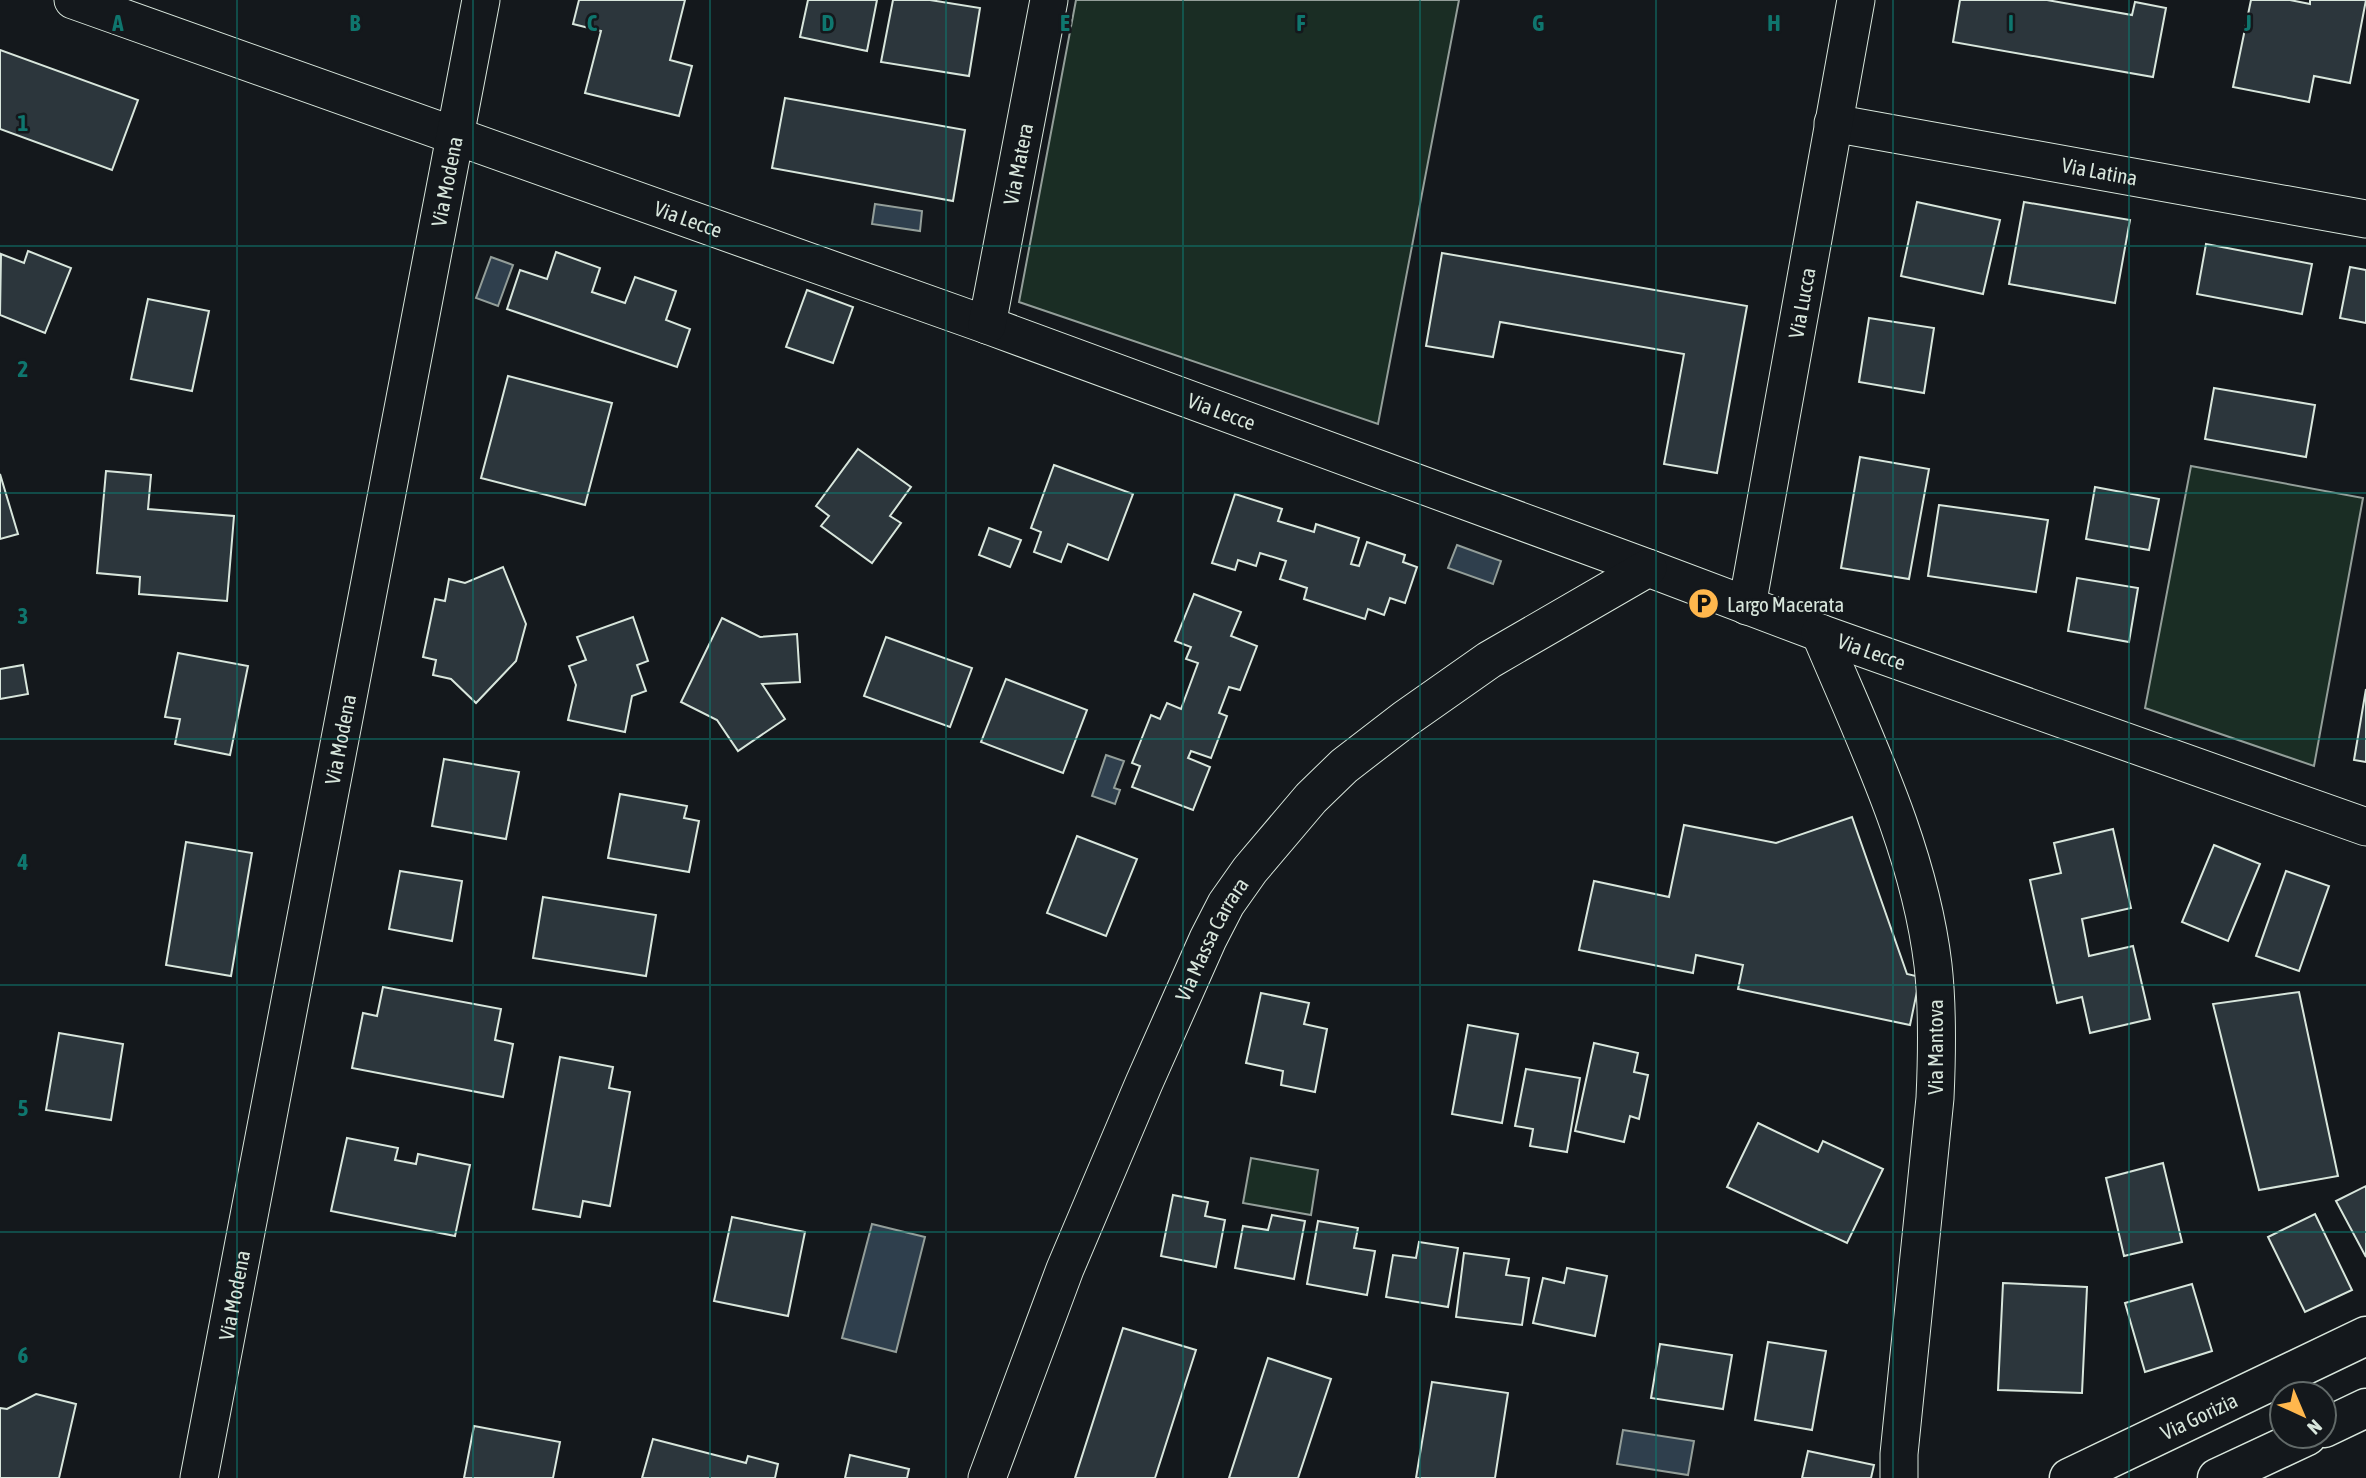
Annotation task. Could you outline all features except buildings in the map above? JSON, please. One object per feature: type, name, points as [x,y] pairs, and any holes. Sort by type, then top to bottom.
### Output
[{"type":"street","name":"Via Lecce","points":[[73,0],[987,325],[1820,634],[2366,827]]},
{"type":"street","name":"Via Modena","points":[[199,1478],[481,0]]},
{"type":"street","name":"Via Matera","points":[[987,325],[1049,0]]},
{"type":"street","name":"Via Lucca","points":[[1747,606],[1856,0]]},
{"type":"street","name":"Via Latina","points":[[1833,123],[2366,219]]},
{"type":"street","name":"Via Massa Carrara","points":[[987,1478],[1061,1280],[1149,1072],[1216,923],[1250,870],[1311,798],[1345,766],[1405,719],[1489,660],[1648,568]]},
{"type":"street","name":"Via Mantova","points":[[1820,634],[1903,837],[1921,897],[1933,965],[1937,1050],[1935,1098],[1899,1454],[1899,1478]]},
{"type":"street","name":"Via Gorizia","points":[[2068,1478],[2366,1336]]},
{"type":"street","points":[[2338,1421],[2366,1408]]},
{"type":"street","points":[[2217,1478],[2277,1450]]},
{"type":"green space","points":[[1076,0],[1459,0],[1378,424],[1019,302]]},
{"type":"green space","points":[[2191,466],[2363,498],[2314,766],[2145,708]]},
{"type":"green space","points":[[1251,1158],[1318,1170],[1311,1215],[1243,1203]]},
{"type":"water","points":[[875,204],[922,211],[920,231],[872,224]]},
{"type":"water","points":[[491,257],[513,265],[498,306],[476,298]]},
{"type":"water","points":[[1457,545],[1501,561],[1493,584],[1448,568]]},
{"type":"water","points":[[1106,755],[1124,761],[1114,788],[1120,790],[1115,804],[1092,796]]},
{"type":"water","points":[[872,1224],[925,1237],[896,1352],[842,1338]]},
{"type":"water","points":[[1623,1430],[1694,1441],[1688,1475],[1617,1464]]},
{"type":"place","name":"Largo Macerata","points":[[1704,604]]}]
